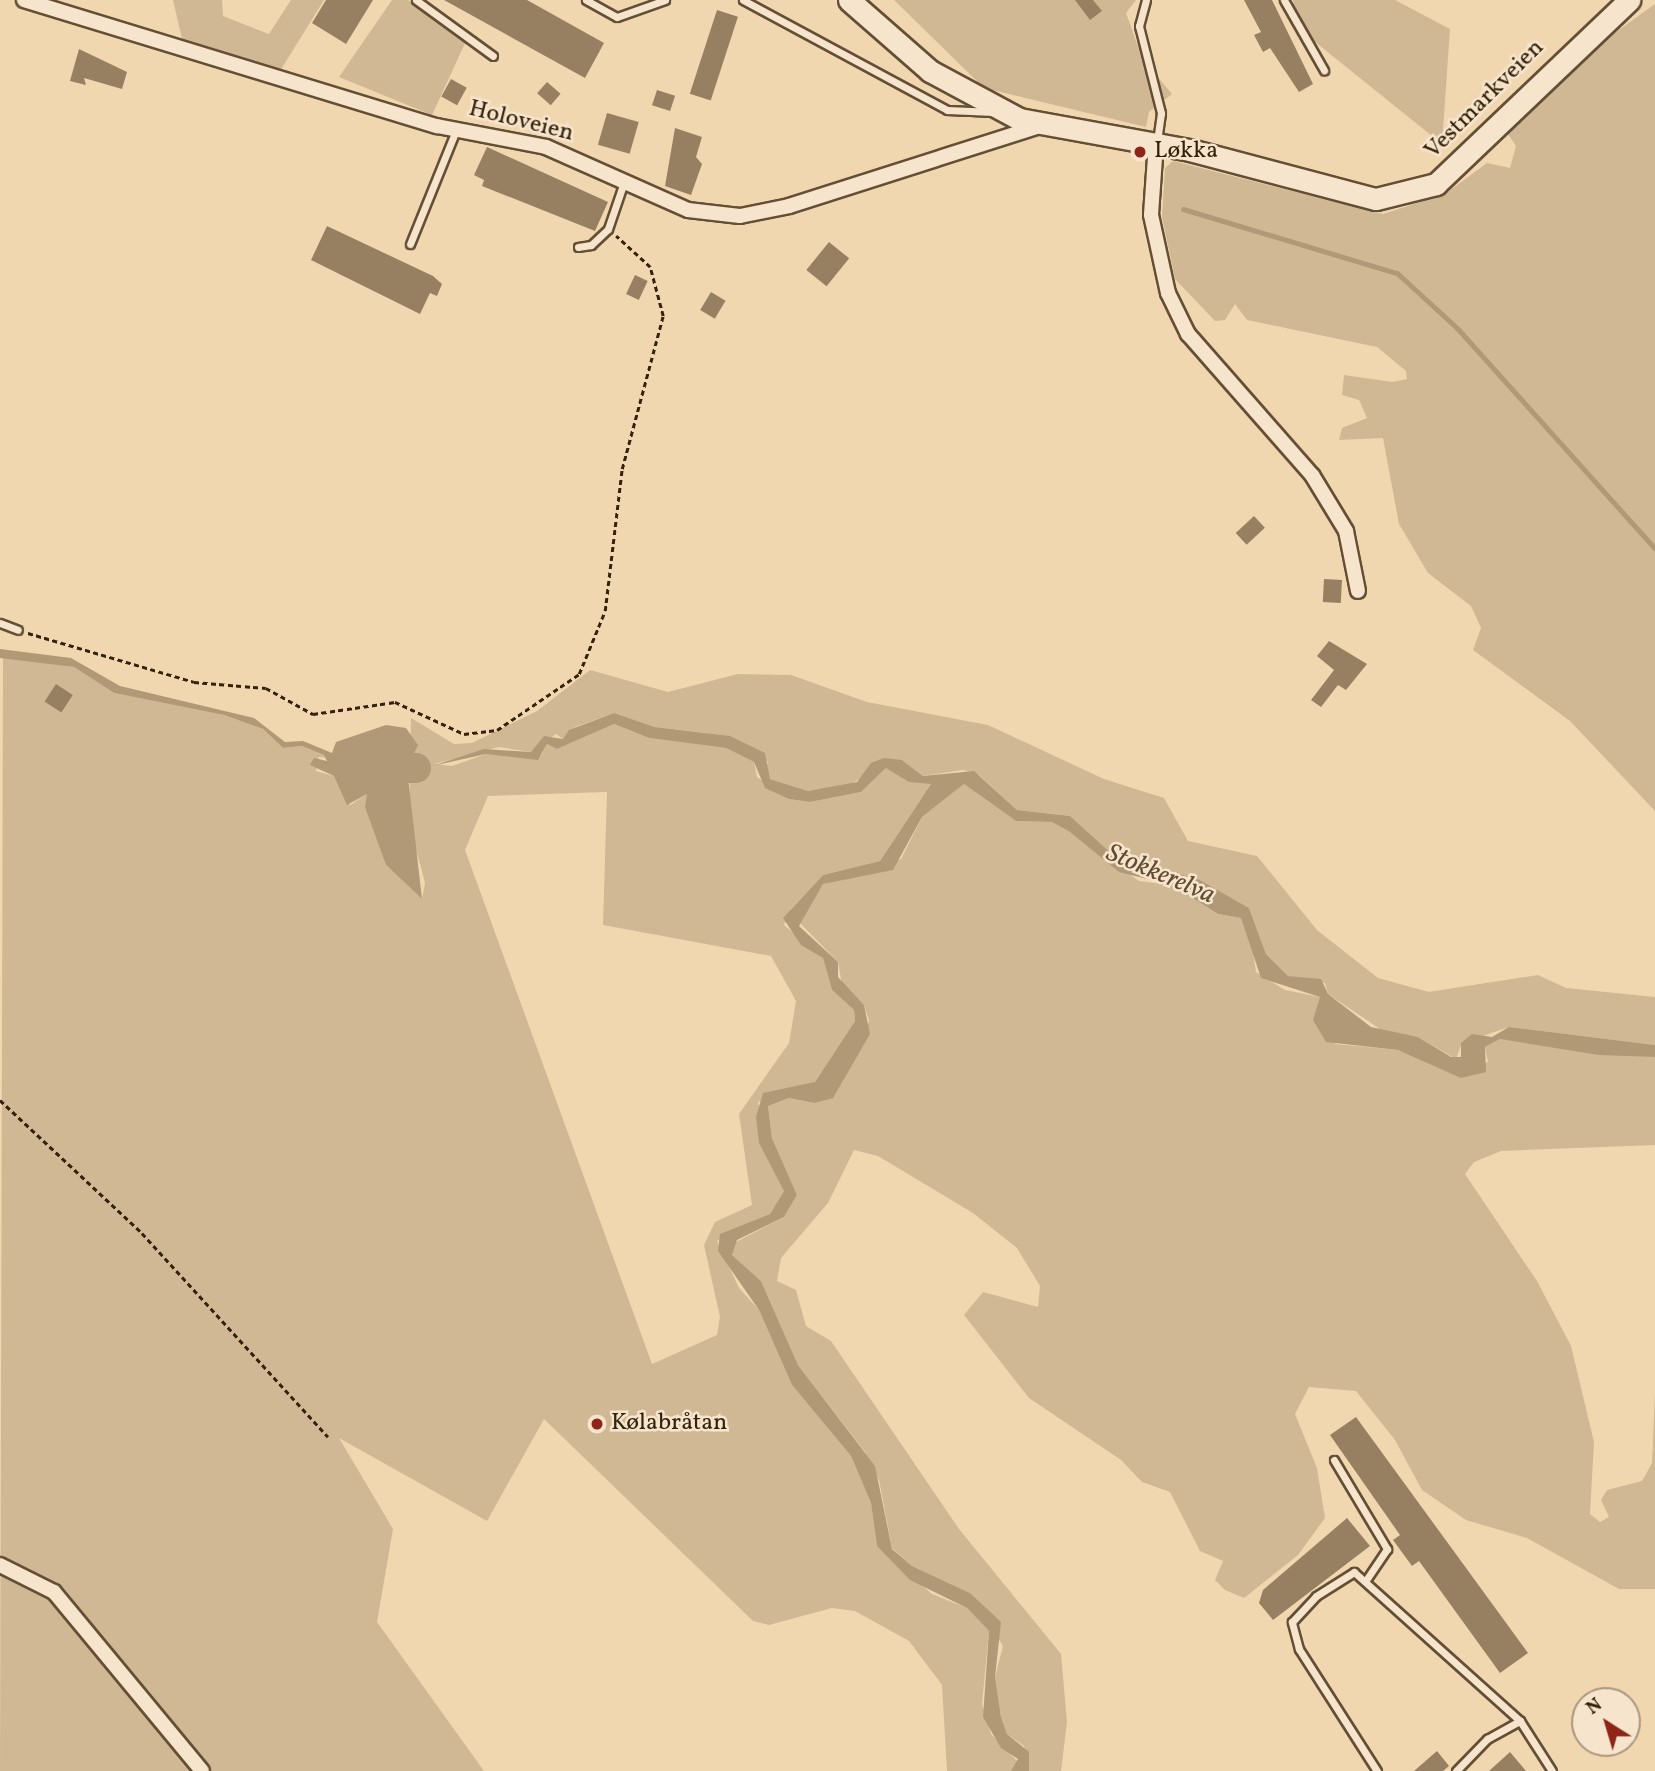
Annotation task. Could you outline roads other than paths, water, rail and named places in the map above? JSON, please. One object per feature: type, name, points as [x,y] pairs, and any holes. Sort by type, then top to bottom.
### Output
[{"type":"street","name":"Holoveien","points":[[24,0],[456,130],[546,147],[688,210],[740,216],[849,189],[1043,125]]},
{"type":"street","name":"Vestmarkveien","points":[[849,0],[930,71],[998,111],[1043,125],[1156,143],[1357,197],[1420,191],[1459,165],[1627,0]]},
{"type":"street","points":[[1156,143],[1151,215],[1168,293],[1188,334],[1312,475],[1346,531],[1358,591]]},
{"type":"street","points":[[0,1564],[54,1592],[177,1748],[202,1771]]},
{"type":"lane","points":[[416,0],[493,56]]},
{"type":"lane","points":[[586,0],[617,17],[665,0]]},
{"type":"lane","points":[[743,0],[947,110],[998,111]]},
{"type":"lane","points":[[1146,0],[1139,26],[1161,113],[1156,143]]},
{"type":"lane","points":[[1284,0],[1324,70]]},
{"type":"lane","points":[[410,244],[456,130]]},
{"type":"lane","points":[[578,247],[599,241],[608,229],[625,181]]},
{"type":"lane","points":[[0,623],[18,630]]},
{"type":"lane","points":[[1334,1461],[1387,1549],[1367,1579]]},
{"type":"lane","points":[[1377,1771],[1299,1649],[1292,1622],[1316,1596],[1354,1572],[1367,1579],[1520,1721],[1552,1771]]},
{"type":"lane","points":[[1456,1771],[1487,1740],[1520,1721]]},
{"type":"water","points":[[0,649],[71,658],[120,686],[254,718],[285,742],[303,741],[332,753],[336,742],[386,725],[406,728],[418,745],[407,768],[422,899],[386,865],[365,807],[367,794],[347,805],[334,776],[310,765],[314,758],[327,761],[324,755],[302,746],[283,748],[263,729],[224,715],[114,693],[74,667],[0,658]]},
{"type":"water","name":"Stokkerelva","points":[[614,713],[655,727],[730,736],[765,753],[770,779],[808,791],[857,782],[871,763],[884,758],[902,760],[923,776],[974,771],[1017,810],[1070,816],[1111,853],[1200,880],[1249,908],[1266,954],[1288,976],[1321,979],[1328,994],[1371,1027],[1418,1037],[1451,1057],[1461,1057],[1461,1043],[1472,1034],[1492,1037],[1509,1027],[1655,1045],[1655,1057],[1599,1055],[1500,1039],[1485,1047],[1486,1072],[1461,1078],[1398,1050],[1326,1042],[1313,1020],[1320,997],[1261,978],[1241,918],[1218,914],[1172,885],[1119,872],[1070,832],[1052,822],[1016,821],[964,784],[922,817],[893,870],[823,884],[799,926],[838,962],[838,977],[864,1005],[870,1034],[833,1098],[814,1103],[789,1098],[768,1106],[772,1138],[797,1195],[784,1217],[737,1240],[732,1255],[761,1281],[798,1365],[875,1466],[892,1549],[912,1566],[970,1593],[1001,1622],[995,1677],[1001,1717],[1007,1734],[1029,1752],[1029,1771],[1011,1771],[1018,1759],[1001,1748],[983,1717],[989,1631],[967,1608],[910,1580],[877,1546],[871,1503],[851,1456],[792,1385],[759,1310],[718,1251],[720,1234],[770,1214],[784,1191],[759,1143],[756,1117],[763,1093],[815,1082],[855,1021],[854,1010],[832,990],[823,958],[801,945],[783,918],[823,875],[880,861],[931,784],[909,782],[886,768],[861,792],[810,802],[789,799],[765,788],[754,762],[726,748],[649,738],[614,724],[557,749],[547,744],[538,760],[486,754],[432,766],[484,749],[531,752],[544,736],[563,739],[569,730]]},
{"type":"waterway","points":[[1183,209],[1397,273],[1457,328],[1655,549]]},
{"type":"waterway","points":[[407,768],[416,768]]},
{"type":"place","name":"Løkka","points":[[1140,152]]},
{"type":"place","name":"Kølabråtan","points":[[597,1424]]}]
